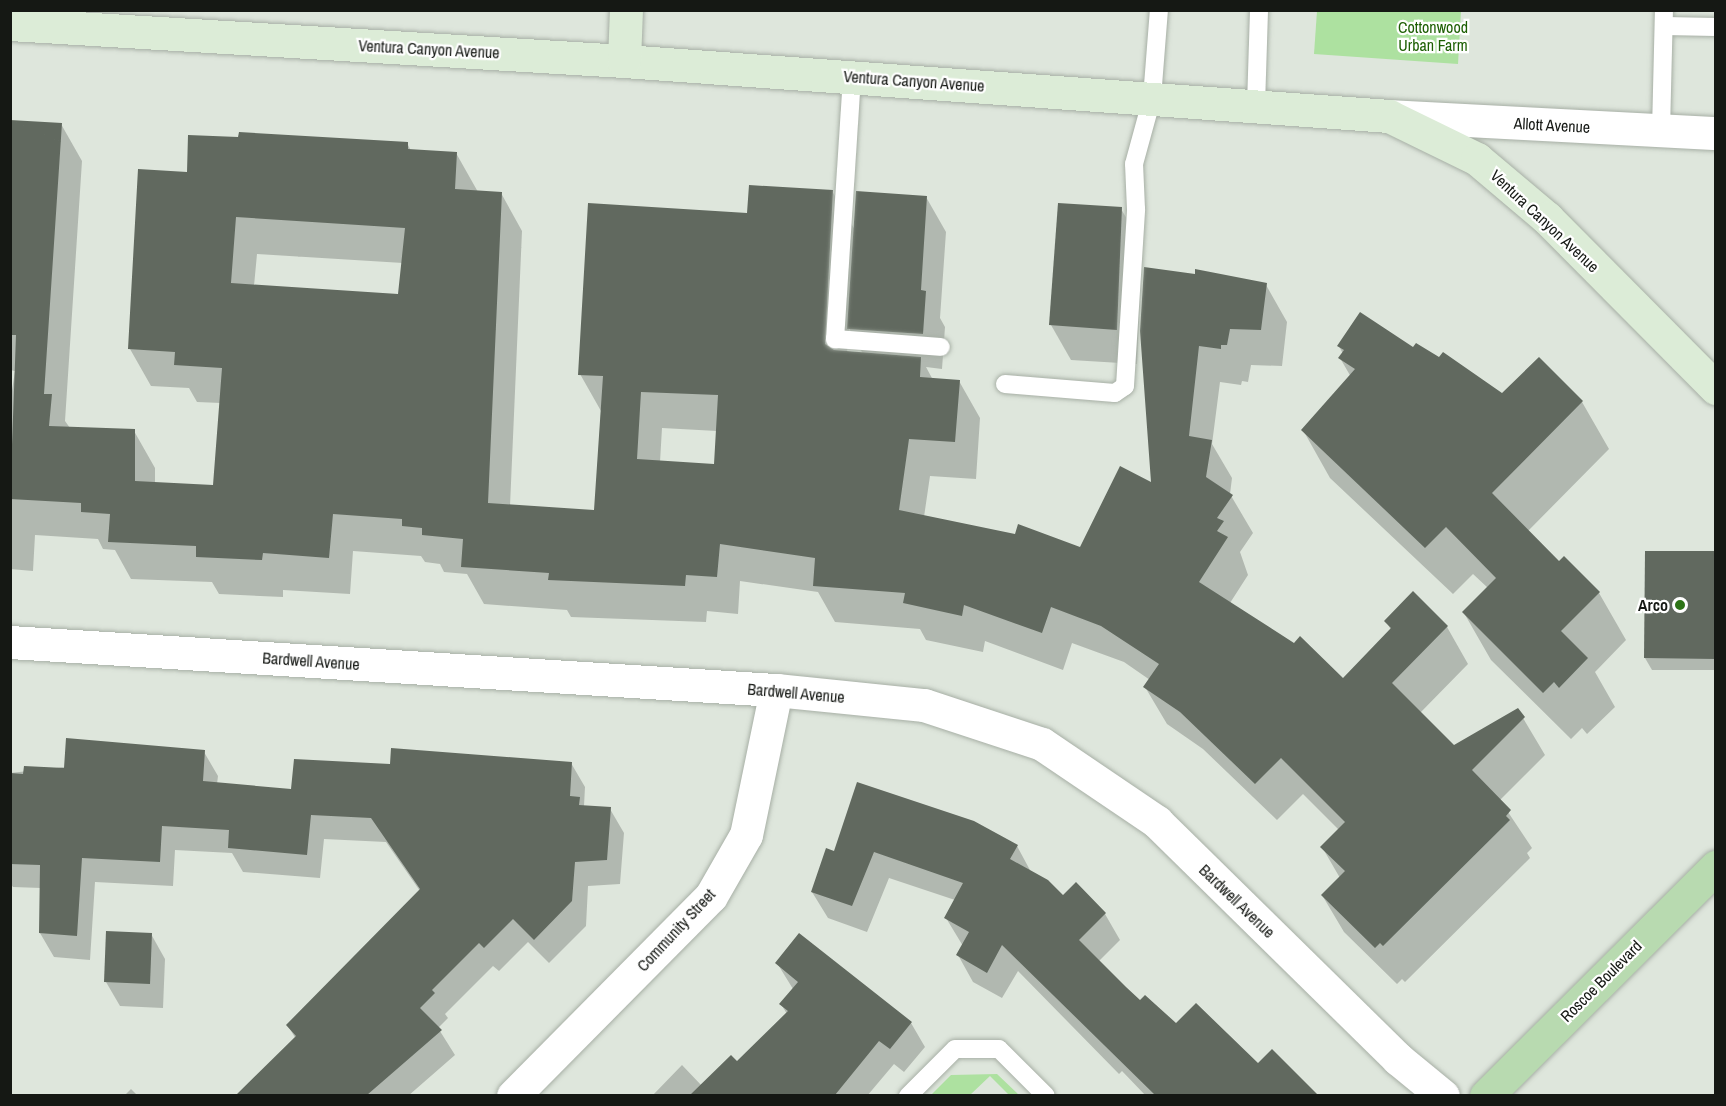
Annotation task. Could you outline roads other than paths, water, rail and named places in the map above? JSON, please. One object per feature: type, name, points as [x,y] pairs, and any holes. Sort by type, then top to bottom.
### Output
[{"type":"main road","name":"Roscoe Boulevard","points":[[1486,1095],[1716,867]]},
{"type":"street","points":[[624,61],[626,10]]},
{"type":"street","name":"Ventura Canyon Avenue","points":[[10,24],[624,61],[1389,116],[1477,159],[1547,218],[1716,388]]},
{"type":"street","name":"Allott Avenue","points":[[1389,116],[1716,134]]},
{"type":"street","name":"Bardwell Avenue","points":[[10,642],[776,690],[924,705],[1042,744],[1157,822],[1398,1059],[1443,1095]]},
{"type":"street","name":"Community Street","points":[[513,1095],[711,896],[747,835],[776,690]]},
{"type":"lane","points":[[1005,384],[1115,393],[1125,386],[1136,209],[1134,164],[1152,98],[1159,10]]},
{"type":"lane","points":[[1256,106],[1259,10]]},
{"type":"lane","points":[[1661,130],[1664,18],[1716,27]]},
{"type":"lane","points":[[852,77],[835,339],[941,347]]},
{"type":"lane","points":[[908,1095],[955,1049],[999,1049],[1046,1095]]},
{"type":"place","name":"Arco","points":[[1680,605]]},
{"type":"park label","name":"Cottonwood Urban Farm","points":[[1433,36]]}]
